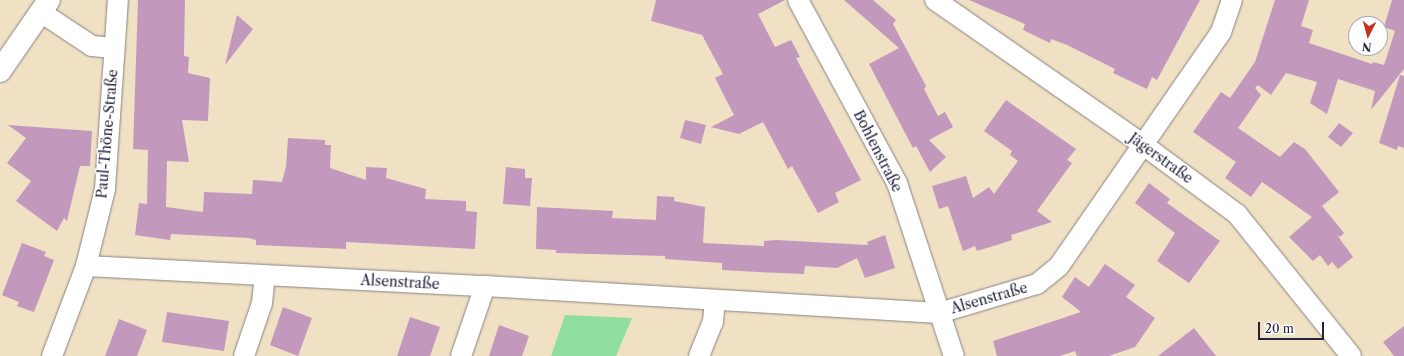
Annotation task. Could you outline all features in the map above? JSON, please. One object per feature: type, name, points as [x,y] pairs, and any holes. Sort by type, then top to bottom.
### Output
[{"type":"street","name":"Paul-Thöne-Straße","points":[[52,356],[86,266],[105,189],[118,0]]},
{"type":"street","name":"Bohlenstraße","points":[[798,0],[897,183],[954,356]]},
{"type":"street","name":"Jägerstraße","points":[[936,0],[1142,144],[1237,214],[1351,356]]},
{"type":"street","name":"Alsenstraße","points":[[86,266],[485,286],[940,313],[1037,284],[1059,266],[1142,144],[1221,32],[1232,0]]},
{"type":"street","points":[[0,71],[45,7],[92,46],[114,48]]},
{"type":"street","points":[[244,356],[262,303],[265,276]]},
{"type":"street","points":[[461,356],[485,286]]},
{"type":"street","points":[[699,356],[713,322],[715,300]]},
{"type":"green space","points":[[565,315],[632,318],[616,356],[551,356]]},
{"type":"building","points":[[138,0],[185,0],[184,56],[189,57],[188,73],[210,78],[208,121],[182,120],[189,162],[167,161],[166,207],[203,212],[204,192],[252,194],[253,180],[282,182],[286,166],[288,138],[325,140],[325,145],[331,145],[330,168],[366,180],[366,167],[387,168],[386,178],[426,189],[425,199],[466,201],[466,211],[477,212],[475,249],[346,242],[346,249],[256,245],[256,240],[249,238],[171,234],[170,240],[135,235],[139,203],[147,204],[148,150],[133,149]]},
{"type":"building","points":[[656,0],[785,0],[758,14],[775,47],[791,40],[800,57],[796,58],[861,180],[835,193],[839,202],[818,213],[792,166],[788,169],[763,122],[739,134],[711,127],[734,115],[715,78],[723,74],[702,35],[651,21]]},
{"type":"building","points":[[844,0],[873,0],[896,20],[893,24],[926,86],[924,89],[938,116],[945,112],[953,127],[929,140],[946,157],[930,172],[916,146],[913,148],[869,64],[899,48]]},
{"type":"building","points":[[969,0],[1200,0],[1157,80],[1152,77],[1147,89],[1113,73],[1115,69],[1067,45],[1051,39],[1050,43],[1023,30],[1025,24]]},
{"type":"building","points":[[1275,0],[1309,0],[1301,26],[1313,30],[1309,43],[1372,64],[1373,62],[1384,65],[1395,31],[1388,28],[1387,16],[1392,0],[1404,0],[1404,69],[1371,110],[1375,91],[1338,79],[1327,114],[1310,103],[1317,82],[1286,73],[1271,95],[1258,85],[1255,88],[1261,95],[1238,128],[1280,157],[1294,142],[1305,149],[1339,192],[1322,206],[1344,233],[1340,237],[1337,235],[1353,257],[1338,269],[1332,262],[1328,266],[1320,255],[1313,261],[1289,237],[1312,217],[1262,182],[1251,197],[1225,178],[1236,162],[1193,132],[1221,92],[1230,98],[1255,62]]},
{"type":"building","points":[[237,15],[253,29],[225,65]]},
{"type":"building","points":[[1400,75],[1404,76],[1404,148],[1398,146],[1397,150],[1379,143]]},
{"type":"building","points":[[1006,100],[1076,149],[1067,160],[1072,163],[1037,211],[1052,222],[1011,235],[1012,240],[1000,244],[977,251],[975,246],[963,251],[948,206],[939,209],[932,186],[966,176],[973,198],[989,187],[994,194],[1018,161],[1010,155],[1012,151],[984,131]]},
{"type":"building","points":[[685,120],[706,125],[701,144],[680,138]]},
{"type":"building","points":[[1339,123],[1353,133],[1341,147],[1328,137]]},
{"type":"building","points":[[8,125],[92,131],[90,166],[80,166],[67,221],[64,218],[57,231],[16,201],[31,181],[7,163],[26,138]]},
{"type":"building","points":[[506,167],[525,169],[525,178],[532,178],[530,206],[503,204]]},
{"type":"building","points":[[1149,183],[1170,199],[1167,203],[1220,241],[1189,283],[1157,261],[1175,233],[1135,203]]},
{"type":"building","points":[[657,196],[674,197],[674,201],[705,207],[703,243],[764,246],[764,241],[776,240],[868,245],[867,242],[885,235],[895,268],[865,278],[857,258],[837,268],[805,266],[804,274],[722,270],[722,263],[665,259],[665,256],[556,253],[556,250],[536,249],[537,207],[613,211],[612,218],[656,220]]},
{"type":"building","points":[[22,243],[46,252],[44,256],[54,260],[34,312],[17,306],[19,302],[2,295]]},
{"type":"building","points":[[1105,264],[1135,285],[1126,297],[1155,318],[1135,347],[1109,356],[1077,356],[1075,351],[1060,356],[997,356],[993,341],[1081,312],[1062,297],[1075,277],[1089,287]]},
{"type":"building","points":[[283,307],[312,318],[298,356],[270,345]]},
{"type":"building","points":[[167,312],[229,321],[224,351],[162,342]]},
{"type":"building","points":[[410,317],[440,327],[430,356],[397,356]]},
{"type":"building","points":[[119,319],[147,330],[137,356],[105,356]]},
{"type":"building","points":[[499,325],[529,336],[522,356],[489,356]]},
{"type":"building","points":[[1404,326],[1404,356],[1394,356],[1383,342]]},
{"type":"building","points":[[1194,328],[1216,356],[1158,356]]}]
